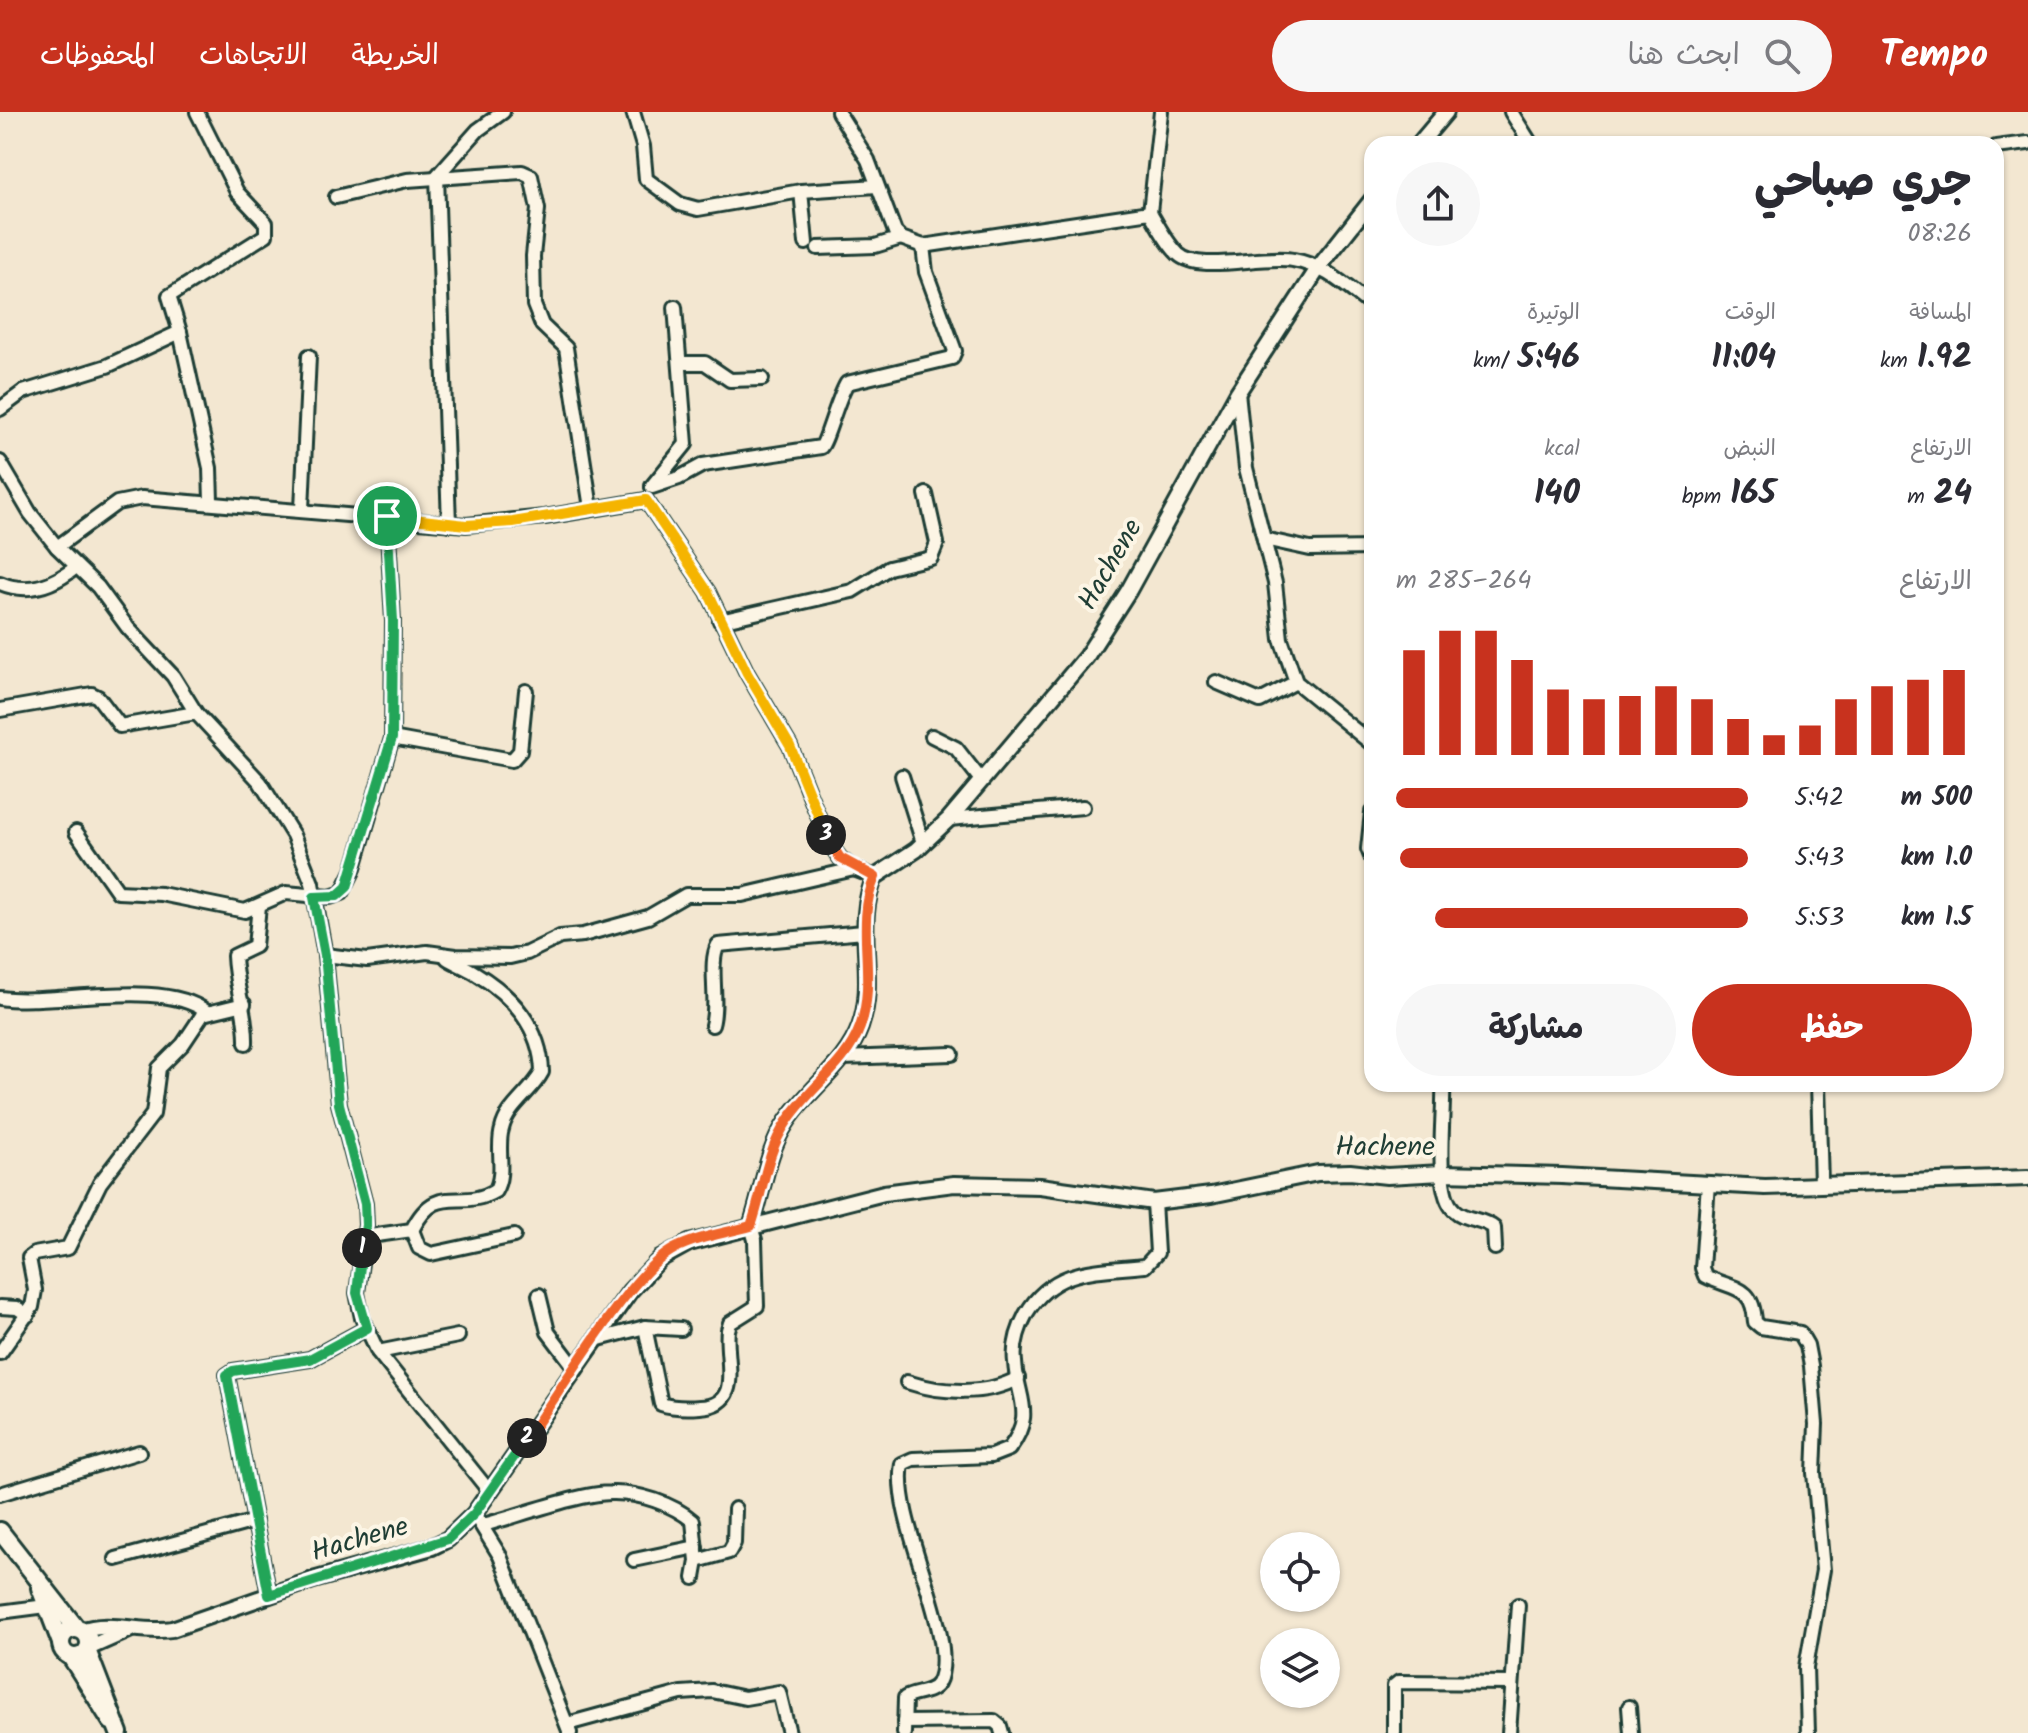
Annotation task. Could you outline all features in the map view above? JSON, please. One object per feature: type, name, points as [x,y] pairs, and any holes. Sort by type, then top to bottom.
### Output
[{"type":"main road","points":[[0,1531],[39,1583],[51,1606],[66,1650],[119,1732]]},
{"type":"main road","points":[[51,1606],[88,1638],[88,1649],[119,1732]]},
{"type":"main road","points":[[66,1650],[68,1631],[79,1630]]},
{"type":"main road","points":[[66,1650],[77,1657],[88,1649]]},
{"type":"street","points":[[197,112],[237,192],[268,229],[266,235],[169,296],[210,468],[211,501]]},
{"type":"street","points":[[449,524],[437,176],[478,130],[503,112]]},
{"type":"street","points":[[633,112],[643,146],[646,179],[686,207],[698,209],[801,191],[877,186]]},
{"type":"street","points":[[838,112],[868,160],[901,238]]},
{"type":"street","points":[[1161,112],[1150,212],[1165,237],[1187,260],[1213,263],[1278,258],[1319,267],[1364,300]]},
{"type":"street","points":[[1426,136],[1446,112]]},
{"type":"street","points":[[1511,112],[1526,136]]},
{"type":"street","points":[[2004,146],[2028,143]]},
{"type":"street","points":[[336,197],[437,176],[522,172],[531,176],[538,209],[533,256],[534,305],[542,325],[566,348],[591,508]]},
{"type":"street","points":[[801,191],[812,245],[875,246],[901,238],[923,246],[1150,212]]},
{"type":"street","name":"Hachene","points":[[875,877],[923,843],[949,819],[1055,696],[1111,620],[1238,392],[1319,267],[1364,210]]},
{"type":"street","points":[[652,487],[679,478],[703,465],[821,447],[826,442],[832,412],[847,383],[952,358],[955,351],[922,258],[923,246]]},
{"type":"street","points":[[646,500],[652,487],[686,444],[675,307]]},
{"type":"street","points":[[0,409],[23,392],[107,366],[180,332]]},
{"type":"street","points":[[302,509],[309,356]]},
{"type":"street","points":[[681,363],[705,363],[730,380],[762,379]]},
{"type":"street","points":[[1238,392],[1246,468],[1275,583],[1281,639],[1296,682],[1364,737]]},
{"type":"street","points":[[0,462],[30,513],[57,547],[98,587],[128,628],[165,667],[196,713],[277,805],[303,857],[325,955],[339,1104],[365,1204],[357,1293],[367,1328],[378,1352],[489,1491]]},
{"type":"street","points":[[720,621],[852,591],[889,568],[931,558],[937,543],[926,494]]},
{"type":"street","points":[[57,547],[117,503],[158,497],[449,524],[513,522],[646,500]]},
{"type":"street","points":[[645,1327],[661,1404],[700,1407],[716,1405],[723,1399],[731,1373],[730,1323],[757,1306],[755,1240],[751,1226],[779,1134],[798,1106],[843,1058],[856,1036],[866,1004],[864,932],[868,895],[875,877],[854,869],[840,858],[829,843],[790,746],[689,561],[646,500]]},
{"type":"street","points":[[76,832],[118,892],[161,894],[245,911],[286,893],[337,896],[347,887],[392,738],[393,621],[387,516]]},
{"type":"street","points":[[1264,539],[1310,549],[1364,548]]},
{"type":"street","points":[[0,583],[14,587],[47,587],[76,567]]},
{"type":"street","points":[[1216,682],[1260,701],[1296,682]]},
{"type":"street","points":[[392,738],[512,760],[520,751],[526,691]]},
{"type":"street","points":[[0,710],[92,694],[98,697],[120,726],[196,713]]},
{"type":"street","points":[[932,736],[956,748],[981,780]]},
{"type":"street","points":[[902,776],[923,843]]},
{"type":"street","points":[[949,819],[1083,807]]},
{"type":"street","points":[[325,955],[367,960],[427,952],[520,955],[560,937],[583,935],[648,917],[686,895],[742,895],[854,869]]},
{"type":"street","points":[[246,1043],[244,1004],[238,997],[234,956],[255,946],[259,906]]},
{"type":"street","points":[[712,1025],[717,1005],[714,954],[718,945],[864,932]]},
{"type":"street","points":[[442,953],[476,973],[522,1010],[534,1033],[542,1072],[505,1118],[501,1132],[500,1180],[495,1191],[432,1203],[418,1215],[412,1230],[419,1248],[431,1254],[514,1236]]},
{"type":"street","points":[[0,998],[118,994],[190,1003],[207,1012]]},
{"type":"street","points":[[0,1353],[28,1315],[35,1298],[31,1256],[68,1248],[100,1183],[153,1114],[159,1068],[183,1044],[200,1016],[244,1004]]},
{"type":"street","points":[[843,1058],[952,1054]]},
{"type":"street","points":[[1443,1092],[1442,1173],[1454,1211],[1488,1222],[1494,1228],[1495,1248]]},
{"type":"street","points":[[1818,1092],[1821,1184]]},
{"type":"street","name":"Hachene","points":[[79,1630],[116,1626],[150,1633],[172,1629],[269,1595],[432,1547],[448,1539],[479,1520],[489,1491],[630,1291],[660,1259],[689,1243],[884,1193],[954,1184],[1040,1186],[1154,1202],[1211,1195],[1318,1173],[1387,1176],[1442,1173],[1765,1187],[2028,1178]]},
{"type":"street","points":[[1708,1183],[1702,1268],[1705,1276],[1747,1294],[1754,1305],[1755,1322],[1761,1327],[1800,1333],[1807,1345],[1816,1424],[1814,1473],[1823,1570],[1806,1667],[1808,1733]]},
{"type":"street","points":[[1002,1733],[994,1721],[904,1728],[905,1698],[934,1687],[940,1675],[941,1660],[939,1630],[912,1542],[902,1464],[913,1459],[991,1456],[1009,1449],[1024,1417],[1024,1399],[1014,1361],[1020,1326],[1039,1294],[1075,1274],[1145,1266],[1153,1261],[1157,1253],[1154,1202]]},
{"type":"street","points":[[363,1237],[412,1230]]},
{"type":"street","points":[[539,1295],[548,1332],[576,1369]]},
{"type":"street","points":[[0,1307],[17,1308],[28,1315]]},
{"type":"street","points":[[595,1340],[645,1327],[681,1329]]},
{"type":"street","points":[[269,1595],[227,1375],[233,1371],[310,1359],[367,1328]]},
{"type":"street","points":[[378,1352],[458,1336]]},
{"type":"street","points":[[907,1382],[929,1389],[982,1389],[1002,1387],[1018,1378]]},
{"type":"street","points":[[0,1494],[139,1452]]},
{"type":"street","points":[[694,1578],[697,1561],[693,1521],[656,1502],[611,1493],[479,1520],[500,1556],[569,1728],[681,1693],[712,1691],[745,1698],[779,1692],[789,1733]]},
{"type":"street","points":[[697,1561],[729,1552],[734,1543],[735,1509]]},
{"type":"street","points":[[116,1559],[255,1521]]},
{"type":"street","points":[[634,1560],[696,1547]]},
{"type":"street","points":[[1509,1733],[1518,1605]]},
{"type":"street","points":[[0,1612],[51,1606]]},
{"type":"street","points":[[88,1649],[131,1629]]},
{"type":"street","points":[[1394,1733],[1391,1700],[1394,1686],[1399,1682],[1511,1683]]},
{"type":"street","points":[[1629,1707],[1631,1733]]},
{"type":"route","points":[[646,500],[683,550],[708,592],[747,673],[790,746],[829,843],[840,858],[854,869],[875,877],[868,895],[864,932],[866,1004],[850,1048],[798,1106],[779,1134],[751,1226],[672,1250],[650,1268],[630,1291],[474,1514],[460,1529],[432,1547],[269,1595],[227,1389],[227,1375],[233,1371],[310,1359],[367,1328],[357,1293],[366,1225],[365,1204],[339,1104],[325,955],[314,897],[337,896],[347,887],[392,738],[393,621],[387,516],[466,525],[513,522],[646,500]]}]
